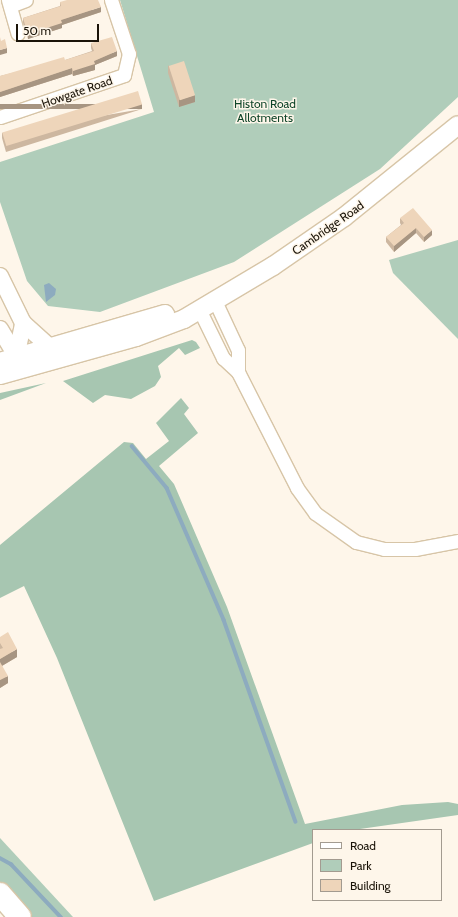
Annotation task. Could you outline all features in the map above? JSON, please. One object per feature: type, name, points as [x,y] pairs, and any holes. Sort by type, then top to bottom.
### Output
[{"type":"highway","points":[[0,894],[20,917]]},
{"type":"main road","name":"Cambridge Road","points":[[7,367],[53,354],[136,337],[184,319],[273,266],[344,218],[453,129]]},
{"type":"street","points":[[18,34],[9,3],[26,0]]},
{"type":"street","name":"Howgate Road","points":[[0,117],[124,75],[129,54],[111,0]]},
{"type":"street","points":[[0,276],[23,323],[53,354]]},
{"type":"street","points":[[215,301],[238,350],[238,372]]},
{"type":"street","points":[[199,309],[223,358],[238,372],[297,488],[315,513],[356,542],[384,549],[415,549],[458,541]]},
{"type":"street","points":[[7,367],[23,323]]},
{"type":"street","points":[[0,329],[7,367]]},
{"type":"green space","name":"Histon Road Allotments","points":[[120,0],[458,0],[458,97],[380,169],[234,262],[100,312],[48,306],[27,281],[0,202],[0,162],[154,112]]},
{"type":"green space","points":[[458,240],[458,339],[393,273],[389,260]]},
{"type":"green space","points":[[192,340],[196,342],[200,348],[185,355],[179,348],[158,366],[161,377],[155,386],[131,399],[105,395],[93,403],[63,381]]},
{"type":"green space","points":[[46,383],[0,400],[0,393]]},
{"type":"green space","points":[[181,398],[189,408],[184,414],[198,433],[159,466],[174,484],[227,607],[305,824],[402,805],[448,802],[458,804],[458,815],[360,829],[312,829],[312,843],[154,901],[57,658],[24,586],[0,598],[0,545],[124,442],[133,443],[146,459],[169,441],[156,423]]},
{"type":"green space","points":[[0,838],[73,917],[31,917],[0,883]]},
{"type":"water","points":[[49,283],[56,289],[55,295],[46,302],[44,285]]},
{"type":"building","points":[[67,0],[98,0],[101,7],[61,20],[62,23],[28,34],[23,18],[61,6],[60,2]]},
{"type":"building","points":[[0,37],[1,41],[5,39],[7,48],[0,50]]},
{"type":"building","points":[[112,37],[117,51],[94,61],[95,64],[73,71],[72,68],[0,92],[0,76],[64,57],[65,60],[94,51],[91,43]]},
{"type":"building","points":[[184,61],[195,95],[180,100],[169,66]]},
{"type":"building","points":[[138,91],[142,104],[6,146],[2,133]]},
{"type":"building","points":[[413,208],[432,230],[424,237],[416,228],[394,246],[386,237],[404,223],[400,218]]},
{"type":"building","points":[[8,632],[17,649],[0,659],[0,649],[3,648],[0,643],[0,637]]},
{"type":"building","points":[[0,662],[8,676],[0,680]]},
{"type":"waterway","points":[[132,446],[167,488],[224,620],[296,822]]},
{"type":"waterway","points":[[0,858],[11,864],[61,917]]}]
